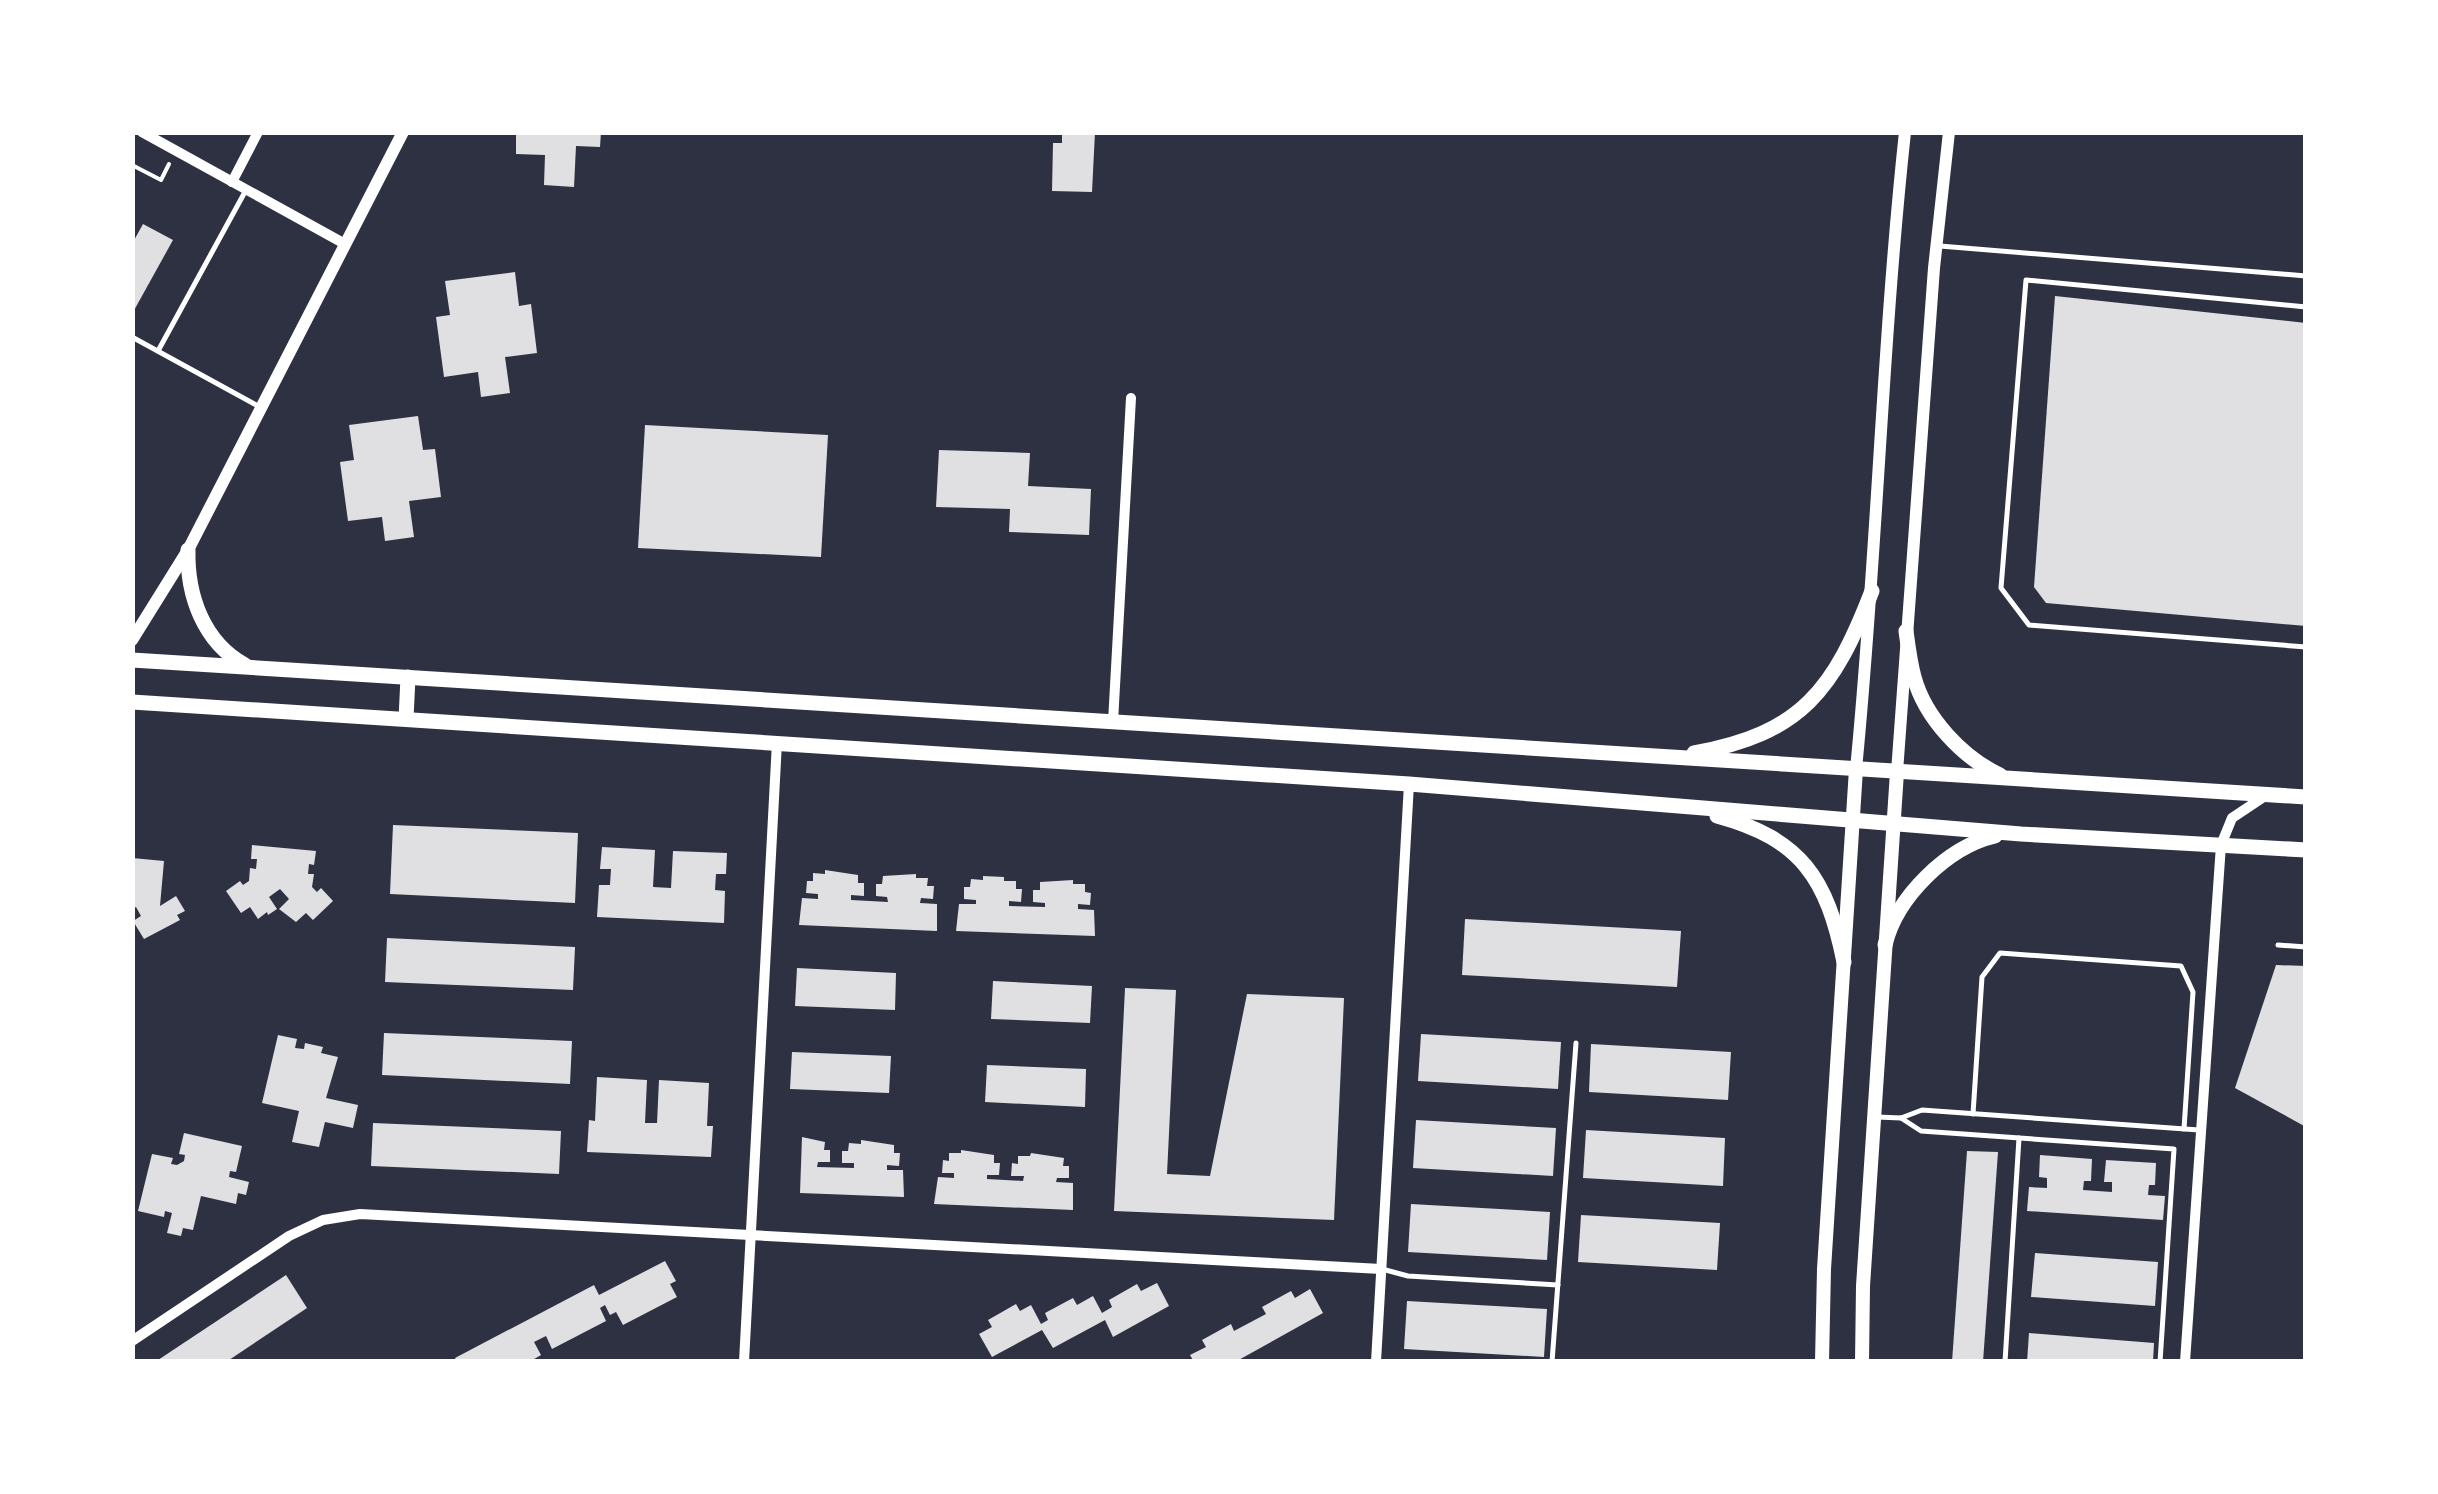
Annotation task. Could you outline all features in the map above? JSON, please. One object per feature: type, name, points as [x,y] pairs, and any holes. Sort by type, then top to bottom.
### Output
[{"type":"main road","points":[[188,550],[190,588],[201,619],[229,656],[248,667]]},
{"type":"main road","points":[[1670,757],[1743,741],[1808,704],[1832,678],[1846,654],[1872,591]]},
{"type":"main road","points":[[1906,631],[1914,677],[1931,711],[1966,752],[1985,768],[2008,778]]},
{"type":"main road","points":[[132,660],[2306,797]]},
{"type":"main road","points":[[406,719],[408,677]]},
{"type":"main road","points":[[132,702],[1409,784],[2022,834],[2306,850]]},
{"type":"main road","points":[[1822,1362],[1824,1270],[1856,769]]},
{"type":"main road","points":[[1862,1362],[1896,772]]},
{"type":"main road","points":[[1675,804],[1770,834],[1808,866],[1830,904],[1844,962]]},
{"type":"main road","points":[[1885,946],[1903,907],[1947,860],[1984,839],[2022,834]]},
{"type":"street","points":[[142,132],[345,244]]},
{"type":"street","points":[[232,182],[258,132]]},
{"type":"street","points":[[132,640],[188,550],[403,132]]},
{"type":"street","points":[[1856,769],[1872,591],[1891,264],[1905,132]]},
{"type":"street","points":[[1896,772],[1936,246],[1949,132]]},
{"type":"street","points":[[1113,722],[1132,398]]},
{"type":"street","points":[[744,1362],[777,742]]},
{"type":"street","points":[[1376,1362],[1409,784]]},
{"type":"street","points":[[2185,1362],[2221,845],[2232,818],[2269,795]]},
{"type":"street","points":[[132,1342],[289,1236],[342,1216],[380,1214],[1381,1269]]},
{"type":"lane","points":[[158,351],[246,190]]},
{"type":"lane","points":[[1936,246],[2306,276]]},
{"type":"lane","points":[[2306,307],[2026,280],[2001,588],[2030,624],[2306,648]]},
{"type":"lane","points":[[132,337],[261,407]]},
{"type":"lane","points":[[2278,945],[2306,947]]},
{"type":"lane","points":[[1973,1114],[1982,977],[2000,953],[2054,956],[2180,966],[2193,992],[2184,1129]]},
{"type":"lane","points":[[1552,1362],[1576,1043]]},
{"type":"lane","points":[[1874,1117],[1902,1118],[1922,1110],[2202,1131]]},
{"type":"lane","points":[[1902,1118],[1921,1131],[2174,1149],[2160,1362]]},
{"type":"lane","points":[[2005,1362],[2019,1138]]},
{"type":"lane","points":[[1381,1269],[1408,1276],[1558,1285]]},
{"type":"path","points":[[132,165],[161,180]]},
{"type":"building","points":[[516,132],[601,132],[600,147],[576,146],[574,187],[544,185],[545,155],[516,154]]},
{"type":"building","points":[[1062,132],[1095,132],[1092,192],[1052,191],[1053,143],[1062,143]]},
{"type":"building","points":[[143,224],[173,240],[132,314],[132,244]]},
{"type":"building","points":[[515,272],[519,306],[531,304],[537,353],[505,357],[510,393],[481,397],[478,372],[444,377],[436,317],[450,315],[445,281]]},
{"type":"building","points":[[2055,296],[2306,323],[2306,626],[2046,603],[2034,587]]},
{"type":"building","points":[[418,416],[423,450],[435,449],[441,497],[409,501],[414,537],[385,541],[382,517],[348,521],[340,462],[354,460],[349,425]]},
{"type":"building","points":[[645,425],[828,435],[821,557],[638,548]]},
{"type":"building","points":[[939,450],[1030,453],[1028,486],[1091,489],[1089,535],[1009,532],[1010,509],[936,507]]},
{"type":"building","points":[[393,825],[578,833],[575,903],[390,894]]},
{"type":"building","points":[[252,845],[316,851],[314,865],[309,864],[308,874],[314,874],[312,887],[317,892],[321,888],[333,901],[313,920],[306,913],[296,922],[279,909],[289,899],[280,889],[269,897],[277,909],[268,915],[267,912],[258,919],[250,907],[241,913],[226,891],[240,881],[243,885],[249,881],[250,868],[256,869],[257,859],[251,859]]},
{"type":"building","points":[[602,847],[655,850],[653,887],[671,888],[673,851],[727,853],[726,874],[716,874],[715,890],[725,891],[724,923],[597,917],[599,885],[610,885],[611,869],[600,869]]},
{"type":"building","points":[[132,858],[164,861],[160,906],[176,896],[185,911],[177,915],[180,920],[144,939],[133,921],[141,916],[136,907],[132,909]]},
{"type":"building","points":[[825,870],[858,875],[858,883],[864,883],[864,896],[851,895],[851,900],[888,902],[887,897],[876,896],[876,884],[882,884],[883,876],[916,874],[916,878],[928,878],[927,886],[934,886],[933,899],[921,898],[920,903],[937,904],[937,931],[799,925],[802,898],[818,899],[818,894],[806,893],[807,881],[813,881],[813,873],[825,874]]},
{"type":"building","points":[[983,876],[1016,881],[1016,889],[1022,889],[1021,902],[1009,901],[1009,906],[1045,907],[1045,903],[1033,902],[1033,890],[1040,890],[1040,882],[1073,880],[1073,884],[1085,884],[1085,892],[1091,893],[1090,905],[1078,904],[1078,909],[1094,910],[1095,936],[956,931],[959,904],[976,904],[976,900],[964,899],[964,887],[970,887],[971,879],[983,880]]},
{"type":"building","points":[[1465,919],[1681,931],[1677,987],[1462,975]]},
{"type":"building","points":[[387,938],[575,947],[573,990],[385,982]]},
{"type":"building","points":[[2276,965],[2306,966],[2306,1127],[2235,1088]]},
{"type":"building","points":[[797,968],[896,973],[895,1010],[795,1006]]},
{"type":"building","points":[[993,981],[1092,986],[1090,1023],[991,1019]]},
{"type":"building","points":[[1125,988],[1176,990],[1167,1174],[1210,1176],[1247,994],[1344,998],[1334,1220],[1114,1211]]},
{"type":"building","points":[[384,1033],[572,1041],[570,1084],[382,1075]]},
{"type":"building","points":[[1421,1034],[1561,1042],[1558,1089],[1418,1081]]},
{"type":"building","points":[[278,1035],[297,1039],[295,1048],[304,1049],[305,1043],[323,1047],[321,1053],[338,1057],[326,1098],[358,1105],[353,1128],[325,1122],[319,1147],[292,1142],[299,1111],[262,1103]]},
{"type":"building","points":[[1591,1044],[1731,1052],[1728,1100],[1589,1092]]},
{"type":"building","points":[[792,1052],[891,1056],[889,1093],[790,1089]]},
{"type":"building","points":[[987,1065],[1086,1069],[1085,1107],[985,1102]]},
{"type":"building","points":[[597,1077],[647,1080],[645,1123],[657,1123],[659,1080],[709,1083],[707,1126],[713,1126],[711,1157],[587,1152],[589,1120],[595,1121]]},
{"type":"building","points":[[1416,1120],[1556,1128],[1553,1176],[1413,1168]]},
{"type":"building","points":[[373,1123],[561,1131],[559,1174],[371,1166]]},
{"type":"building","points":[[1586,1130],[1725,1138],[1723,1186],[1583,1178]]},
{"type":"building","points":[[184,1133],[242,1146],[236,1172],[230,1171],[229,1177],[249,1182],[246,1195],[238,1193],[236,1204],[201,1196],[193,1230],[183,1228],[181,1236],[167,1233],[172,1213],[165,1211],[164,1217],[138,1211],[152,1154],[173,1158],[171,1164],[184,1161],[185,1155],[179,1154]]},
{"type":"building","points":[[802,1137],[825,1142],[824,1150],[830,1150],[830,1162],[818,1162],[817,1167],[854,1168],[854,1163],[842,1163],[842,1151],[848,1151],[849,1143],[861,1144],[861,1140],[894,1145],[894,1153],[900,1153],[899,1166],[887,1165],[887,1170],[903,1170],[904,1197],[800,1193]]},
{"type":"building","points":[[961,1150],[994,1155],[994,1163],[1000,1163],[999,1175],[987,1175],[987,1179],[1023,1181],[1024,1176],[1011,1176],[1012,1163],[1018,1164],[1018,1156],[1031,1153],[1064,1158],[1069,1178],[1057,1178],[1056,1182],[1073,1183],[1073,1210],[934,1204],[938,1177],[954,1178],[954,1173],[942,1173],[943,1160],[949,1161],[949,1153]]},
{"type":"building","points":[[1967,1151],[1998,1152],[1983,1362],[1952,1362]]},
{"type":"building","points":[[2040,1155],[2092,1159],[2091,1181],[2084,1181],[2083,1190],[2112,1192],[2112,1182],[2104,1182],[2106,1160],[2156,1163],[2155,1185],[2149,1185],[2148,1195],[2165,1196],[2163,1220],[2027,1211],[2029,1187],[2047,1188],[2047,1178],[2039,1177]]},
{"type":"building","points":[[1411,1204],[1550,1212],[1547,1260],[1408,1252]]},
{"type":"building","points":[[1581,1215],[1720,1223],[1717,1270],[1578,1262]]},
{"type":"building","points":[[2035,1253],[2158,1262],[2155,1306],[2031,1297]]},
{"type":"building","points":[[665,1261],[676,1281],[670,1284],[677,1297],[623,1325],[616,1312],[610,1315],[605,1305],[600,1308],[606,1321],[552,1349],[546,1336],[534,1342],[541,1355],[529,1362],[457,1362],[455,1358],[594,1285],[599,1295]]},
{"type":"building","points":[[286,1275],[307,1308],[226,1362],[155,1362]]},
{"type":"building","points":[[1157,1283],[1169,1306],[1113,1337],[1105,1320],[1053,1348],[1042,1330],[992,1357],[979,1334],[992,1327],[988,1320],[1016,1304],[1020,1311],[1031,1305],[1041,1324],[1048,1320],[1045,1313],[1073,1298],[1077,1305],[1093,1296],[1102,1313],[1112,1307],[1109,1300],[1137,1284],[1141,1291]]},
{"type":"building","points":[[1310,1289],[1323,1313],[1235,1362],[1194,1362],[1190,1355],[1206,1347],[1202,1340],[1231,1324],[1234,1331],[1266,1314],[1262,1307],[1291,1291],[1295,1298]]},
{"type":"building","points":[[1407,1301],[1547,1309],[1544,1357],[1404,1349]]},
{"type":"building","points":[[2029,1333],[2154,1343],[2153,1362],[2027,1362]]}]
